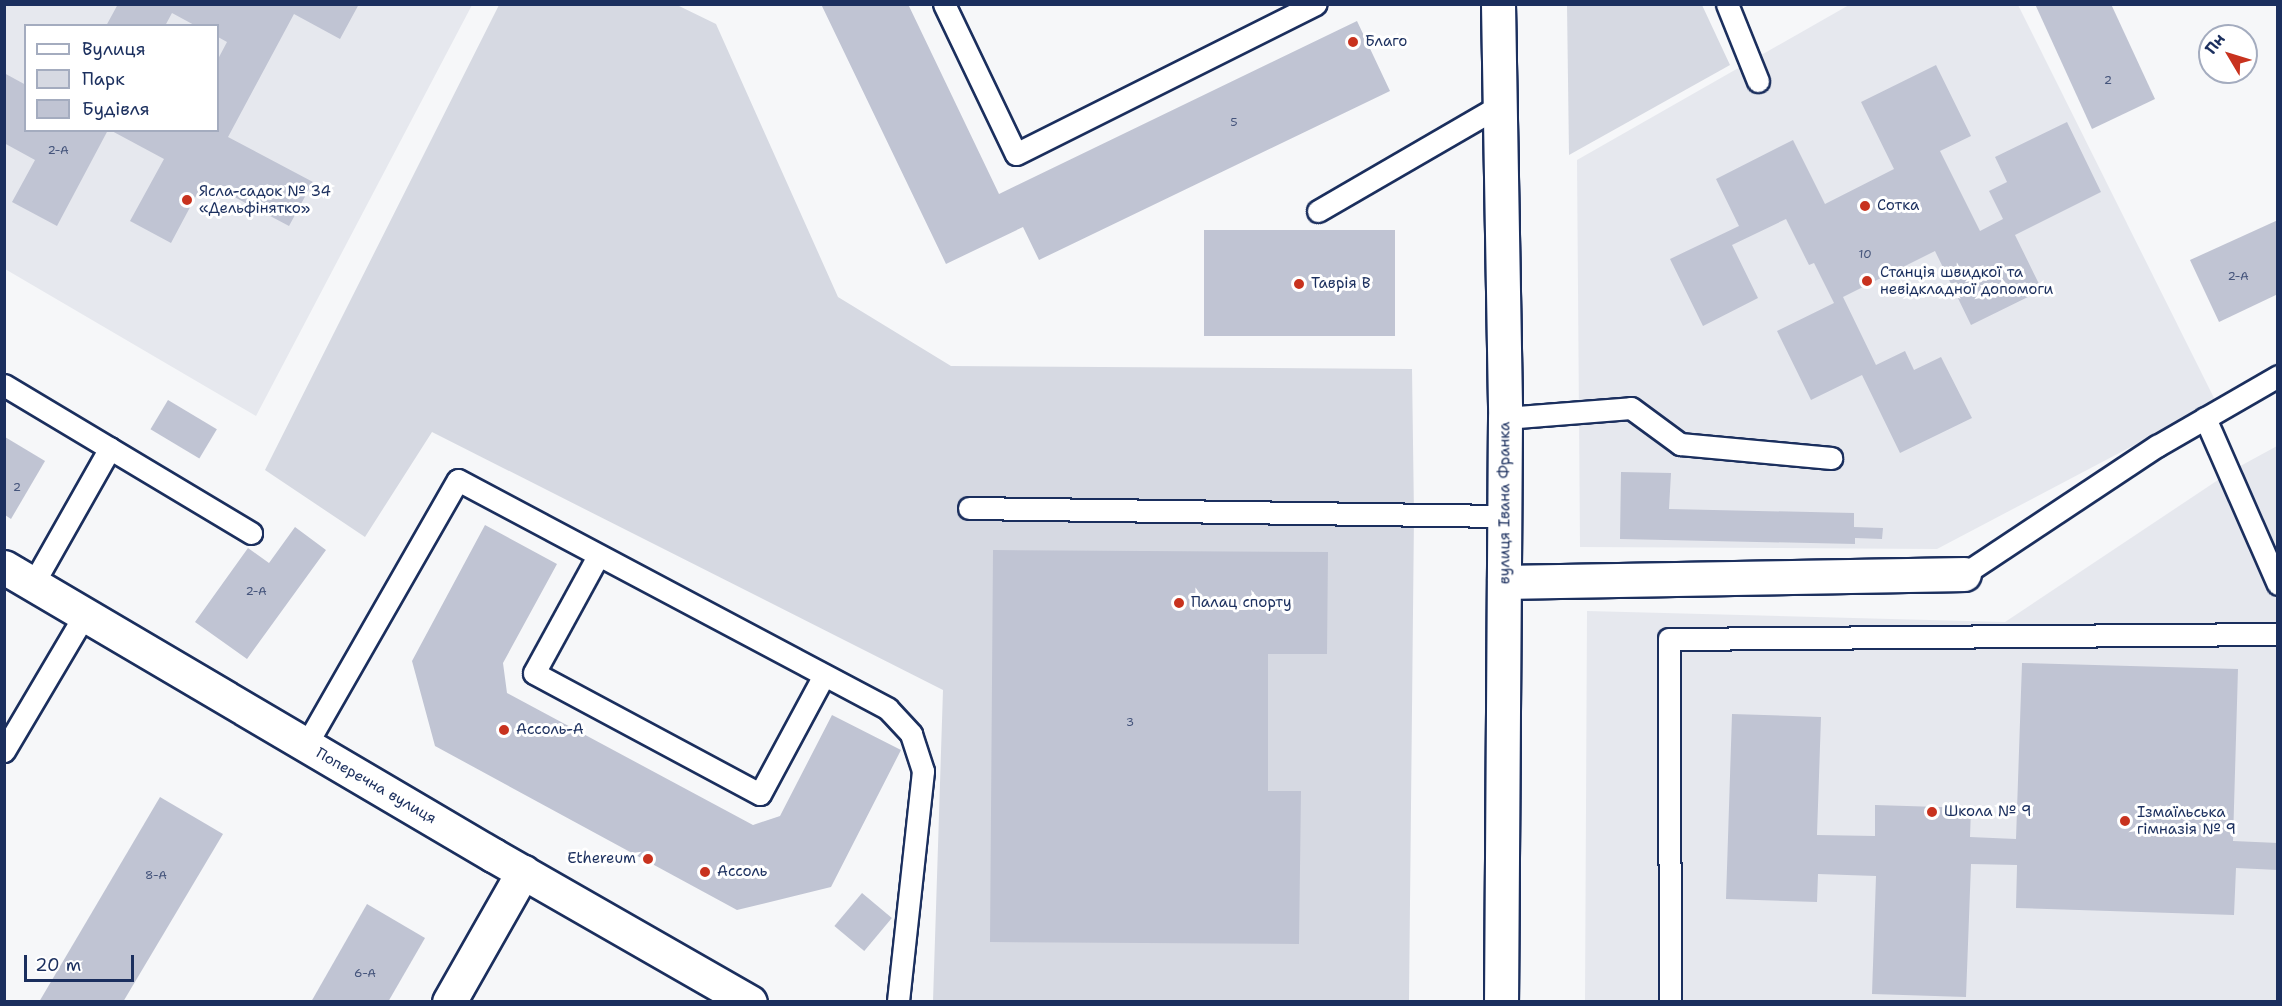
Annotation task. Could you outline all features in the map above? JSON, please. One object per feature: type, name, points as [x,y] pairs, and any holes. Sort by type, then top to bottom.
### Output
[{"type":"street","name":"вулиця Івана Франка","points":[[1498,4],[1505,418],[1501,1002]]},
{"type":"street","name":"Поперечна вулиця","points":[[4,567],[523,872],[750,1002]]},
{"type":"street","points":[[1504,582],[1964,574]]},
{"type":"street","points":[[449,1002],[523,872]]},
{"type":"lane","points":[[944,4],[1017,154],[1315,4]]},
{"type":"lane","points":[[1727,4],[1758,81]]},
{"type":"lane","points":[[1318,211],[1499,106]]},
{"type":"lane","points":[[1964,574],[2157,446],[2277,376]]},
{"type":"lane","points":[[4,385],[251,533]]},
{"type":"lane","points":[[1505,418],[1631,408],[1680,444],[1831,458]]},
{"type":"lane","points":[[2205,418],[2277,584]]},
{"type":"lane","points":[[33,584],[110,448]]},
{"type":"lane","points":[[306,745],[458,480],[888,709],[910,734],[923,771],[898,1002]]},
{"type":"lane","points":[[969,508],[1504,516]]},
{"type":"lane","points":[[598,556],[534,673],[760,794],[824,675]]},
{"type":"lane","points":[[4,751],[85,614]]},
{"type":"lane","points":[[1670,1002],[1669,639],[2277,634]]},
{"type":"shaded area","name":"Ясла-садок № 34 «Дельфінятко»","points":[[5,5],[472,5],[256,416],[5,269]]},
{"type":"shaded area","name":"Станція швидкої та невідкладної допомоги","points":[[1849,5],[2018,5],[2216,402],[1937,549],[1580,547],[1577,160]]},
{"type":"shaded area","name":"Школа № 9","points":[[2277,446],[2277,1001],[1585,1002],[1587,611],[2005,622],[2233,470]]},
{"type":"green space","points":[[499,5],[677,5],[716,24],[838,297],[951,366],[1412,369],[1414,515],[1409,1001],[933,1001],[943,690],[432,432],[365,537],[265,470]]},
{"type":"green space","points":[[1567,5],[1702,5],[1730,65],[1569,155]]},
{"type":"building","points":[[118,4],[359,4],[340,39],[294,14],[228,137],[313,182],[289,226],[204,181],[171,243],[130,221],[164,159],[114,132],[219,132],[219,57],[227,42],[219,38],[219,24],[192,24],[172,13],[166,24],[107,24]]},
{"type":"building","points":[[821,4],[908,4],[999,194],[1357,21],[1390,91],[1039,260],[1023,227],[946,264]]},
{"type":"building","points":[[2035,4],[2111,4],[2155,99],[2092,129]]},
{"type":"building","points":[[1936,65],[1971,136],[1940,151],[1980,231],[2003,219],[1989,191],[2007,182],[1995,157],[2067,122],[2101,192],[2015,235],[2042,290],[1971,325],[1935,251],[1843,297],[1876,365],[1905,351],[1914,370],[1941,357],[1972,418],[1900,453],[1862,375],[1811,400],[1777,331],[1834,303],[1814,263],[1809,265],[1786,219],[1732,245],[1758,298],[1703,326],[1670,259],[1739,226],[1716,179],[1793,140],[1825,204],[1894,169],[1861,102]]},
{"type":"building","points":[[4,73],[24,84],[24,132],[107,132],[57,226],[12,202],[35,160],[4,143]]},
{"type":"building","points":[[2278,220],[2278,294],[2219,322],[2190,260]]},
{"type":"building","name":"Таврія В","points":[[1204,230],[1395,230],[1395,336],[1204,336]]},
{"type":"building","points":[[168,400],[217,429],[199,459],[150,429]]},
{"type":"building","points":[[5,437],[45,461],[11,519],[5,515]]},
{"type":"building","points":[[1621,472],[1671,473],[1669,509],[1854,513],[1854,527],[1883,528],[1882,539],[1855,538],[1855,544],[1620,539]]},
{"type":"building","name":"Ассоль-А","points":[[485,525],[557,564],[503,663],[507,693],[753,825],[780,816],[832,715],[901,750],[831,887],[737,910],[435,746],[412,661]]},
{"type":"building","points":[[295,527],[326,550],[247,659],[195,622],[248,548],[269,563]]},
{"type":"building","points":[[993,550],[1328,552],[1327,654],[1268,654],[1268,791],[1301,791],[1299,944],[990,942]]},
{"type":"building","name":"Ізмаїльська гімназія № 9","points":[[2022,663],[2238,669],[2233,841],[2278,843],[2278,870],[2236,868],[2234,915],[2016,908],[2017,865],[1971,864],[1966,997],[1872,994],[1876,876],[1818,874],[1817,902],[1726,899],[1732,714],[1821,717],[1817,835],[1875,836],[1875,805],[1971,808],[1970,837],[2016,839]]},
{"type":"building","points":[[160,797],[223,834],[123,1002],[39,1002]]},
{"type":"building","points":[[862,893],[892,918],[864,951],[834,926]]},
{"type":"building","points":[[367,904],[425,938],[388,1002],[311,1002]]},
{"type":"place","name":"Благо","points":[[1353,42]]},
{"type":"place","name":"Ясла-садок № 34 «Дельфінятко»","points":[[187,200]]},
{"type":"place","name":"Сотка","points":[[1865,206]]},
{"type":"place","name":"Станція швидкої та невідкладної допомоги","points":[[1867,281]]},
{"type":"place","name":"Таврія В","points":[[1299,284]]},
{"type":"place","name":"Палац спорту","points":[[1179,603]]},
{"type":"place","name":"Ассоль-А","points":[[504,730]]},
{"type":"place","name":"Школа № 9","points":[[1932,812]]},
{"type":"place","name":"Ізмаїльська гімназія № 9","points":[[2125,821]]},
{"type":"place","name":"Ethereum","points":[[648,859]]},
{"type":"place","name":"Ассоль","points":[[705,872]]}]
